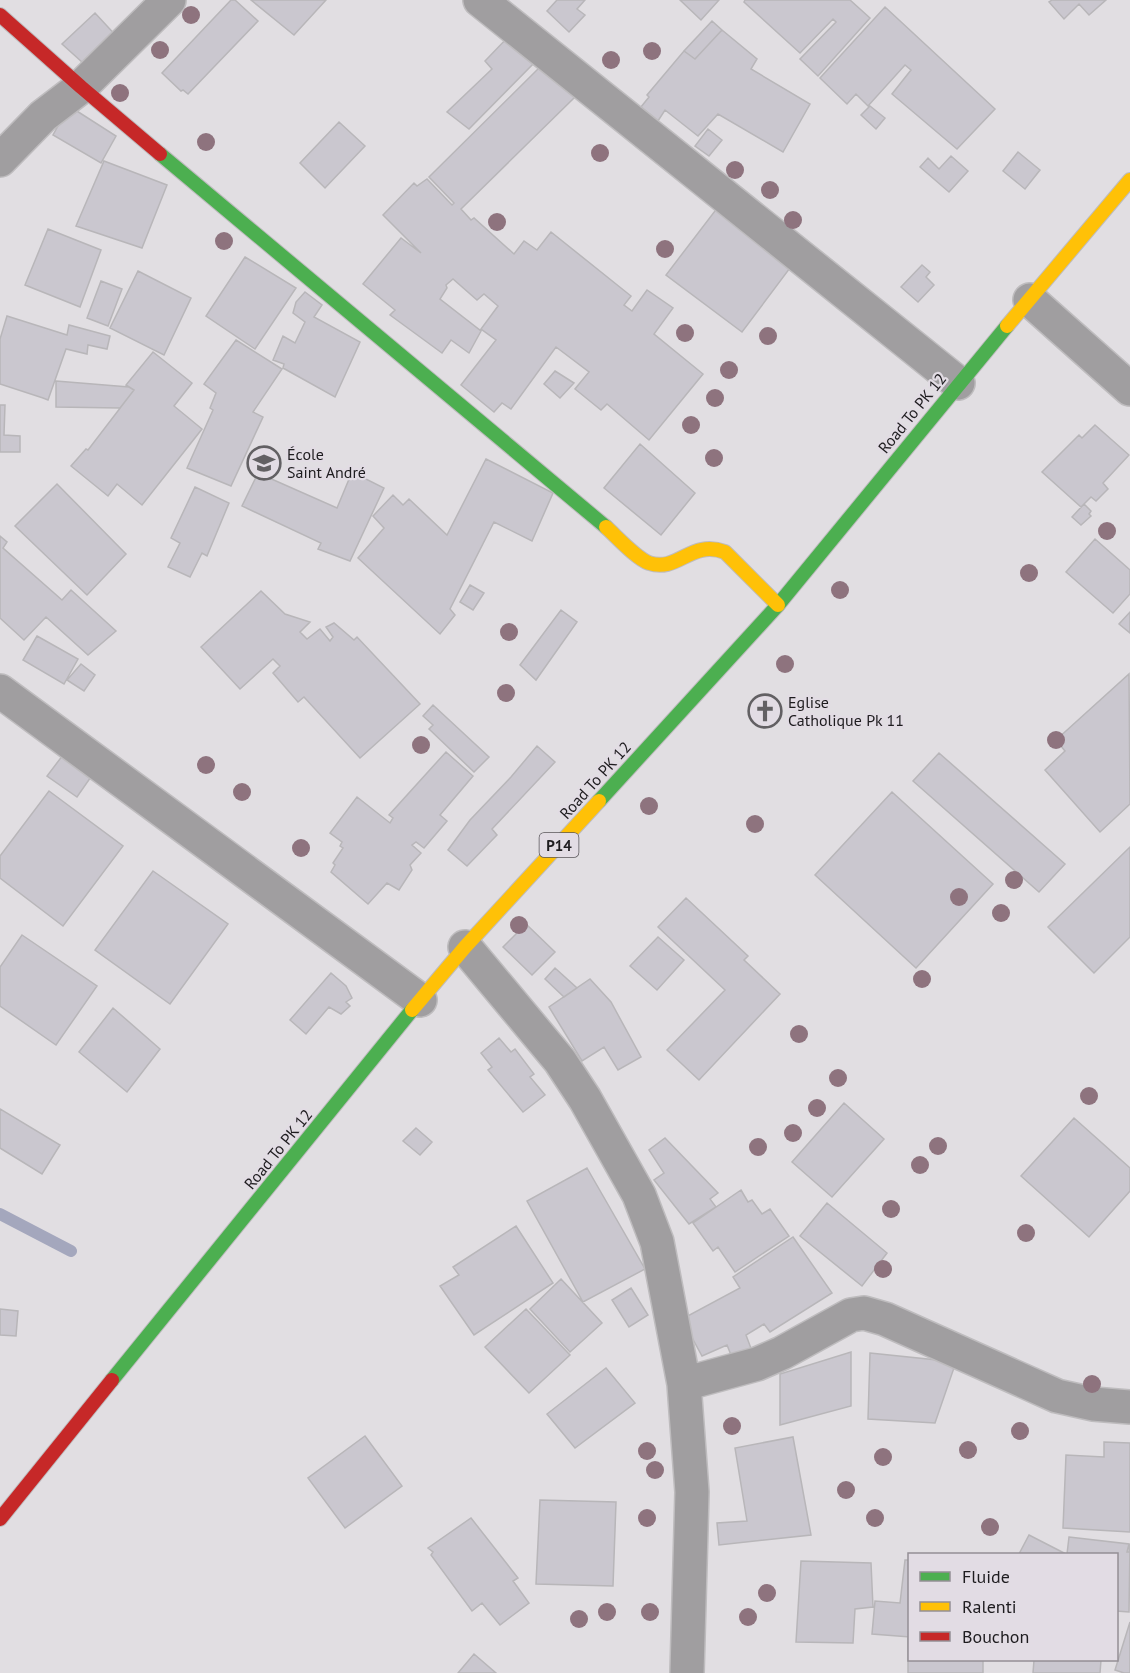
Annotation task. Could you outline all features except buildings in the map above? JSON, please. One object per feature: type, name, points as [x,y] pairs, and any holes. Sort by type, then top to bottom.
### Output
[{"type":"main road","points":[[0,15],[81,87],[648,562],[657,567],[668,566],[699,548],[713,548],[726,552],[778,605]]},
{"type":"main road","name":"Road To PK 12","points":[[0,1519],[420,1000],[465,947],[778,605],[958,382],[1130,180]]},
{"type":"street","points":[[0,160],[44,116],[81,87],[169,0]]},
{"type":"street","points":[[480,0],[958,382]]},
{"type":"street","points":[[1030,300],[1130,389]]},
{"type":"street","points":[[0,692],[420,1000]]},
{"type":"street","points":[[465,947],[560,1062],[585,1100],[639,1195],[657,1242],[684,1384],[692,1492],[687,1673]]},
{"type":"street","points":[[684,1384],[757,1364],[782,1353],[851,1315],[864,1313],[885,1319],[1057,1396],[1093,1404],[1130,1407]]},
{"type":"waterway","points":[[0,1214],[71,1251]]},
{"type":"traffic: fast","points":[[160,154],[606,527]]},
{"type":"traffic: fast","points":[[599,801],[778,605],[1007,326]]},
{"type":"traffic: fast","points":[[112,1380],[412,1010]]},
{"type":"traffic: slow","points":[[1007,326],[1130,180]]},
{"type":"traffic: slow","points":[[606,527],[633,552],[649,563],[668,564],[703,550],[713,549],[725,552],[778,605]]},
{"type":"traffic: slow","points":[[412,1010],[465,947],[599,801]]},
{"type":"traffic: jam","points":[[0,15],[160,154]]},
{"type":"traffic: jam","points":[[0,1519],[112,1380]]},
{"type":"place","name":"École Saint André","points":[[264,463]]},
{"type":"place","name":"Eglise Catholique Pk 11","points":[[765,711]]}]
